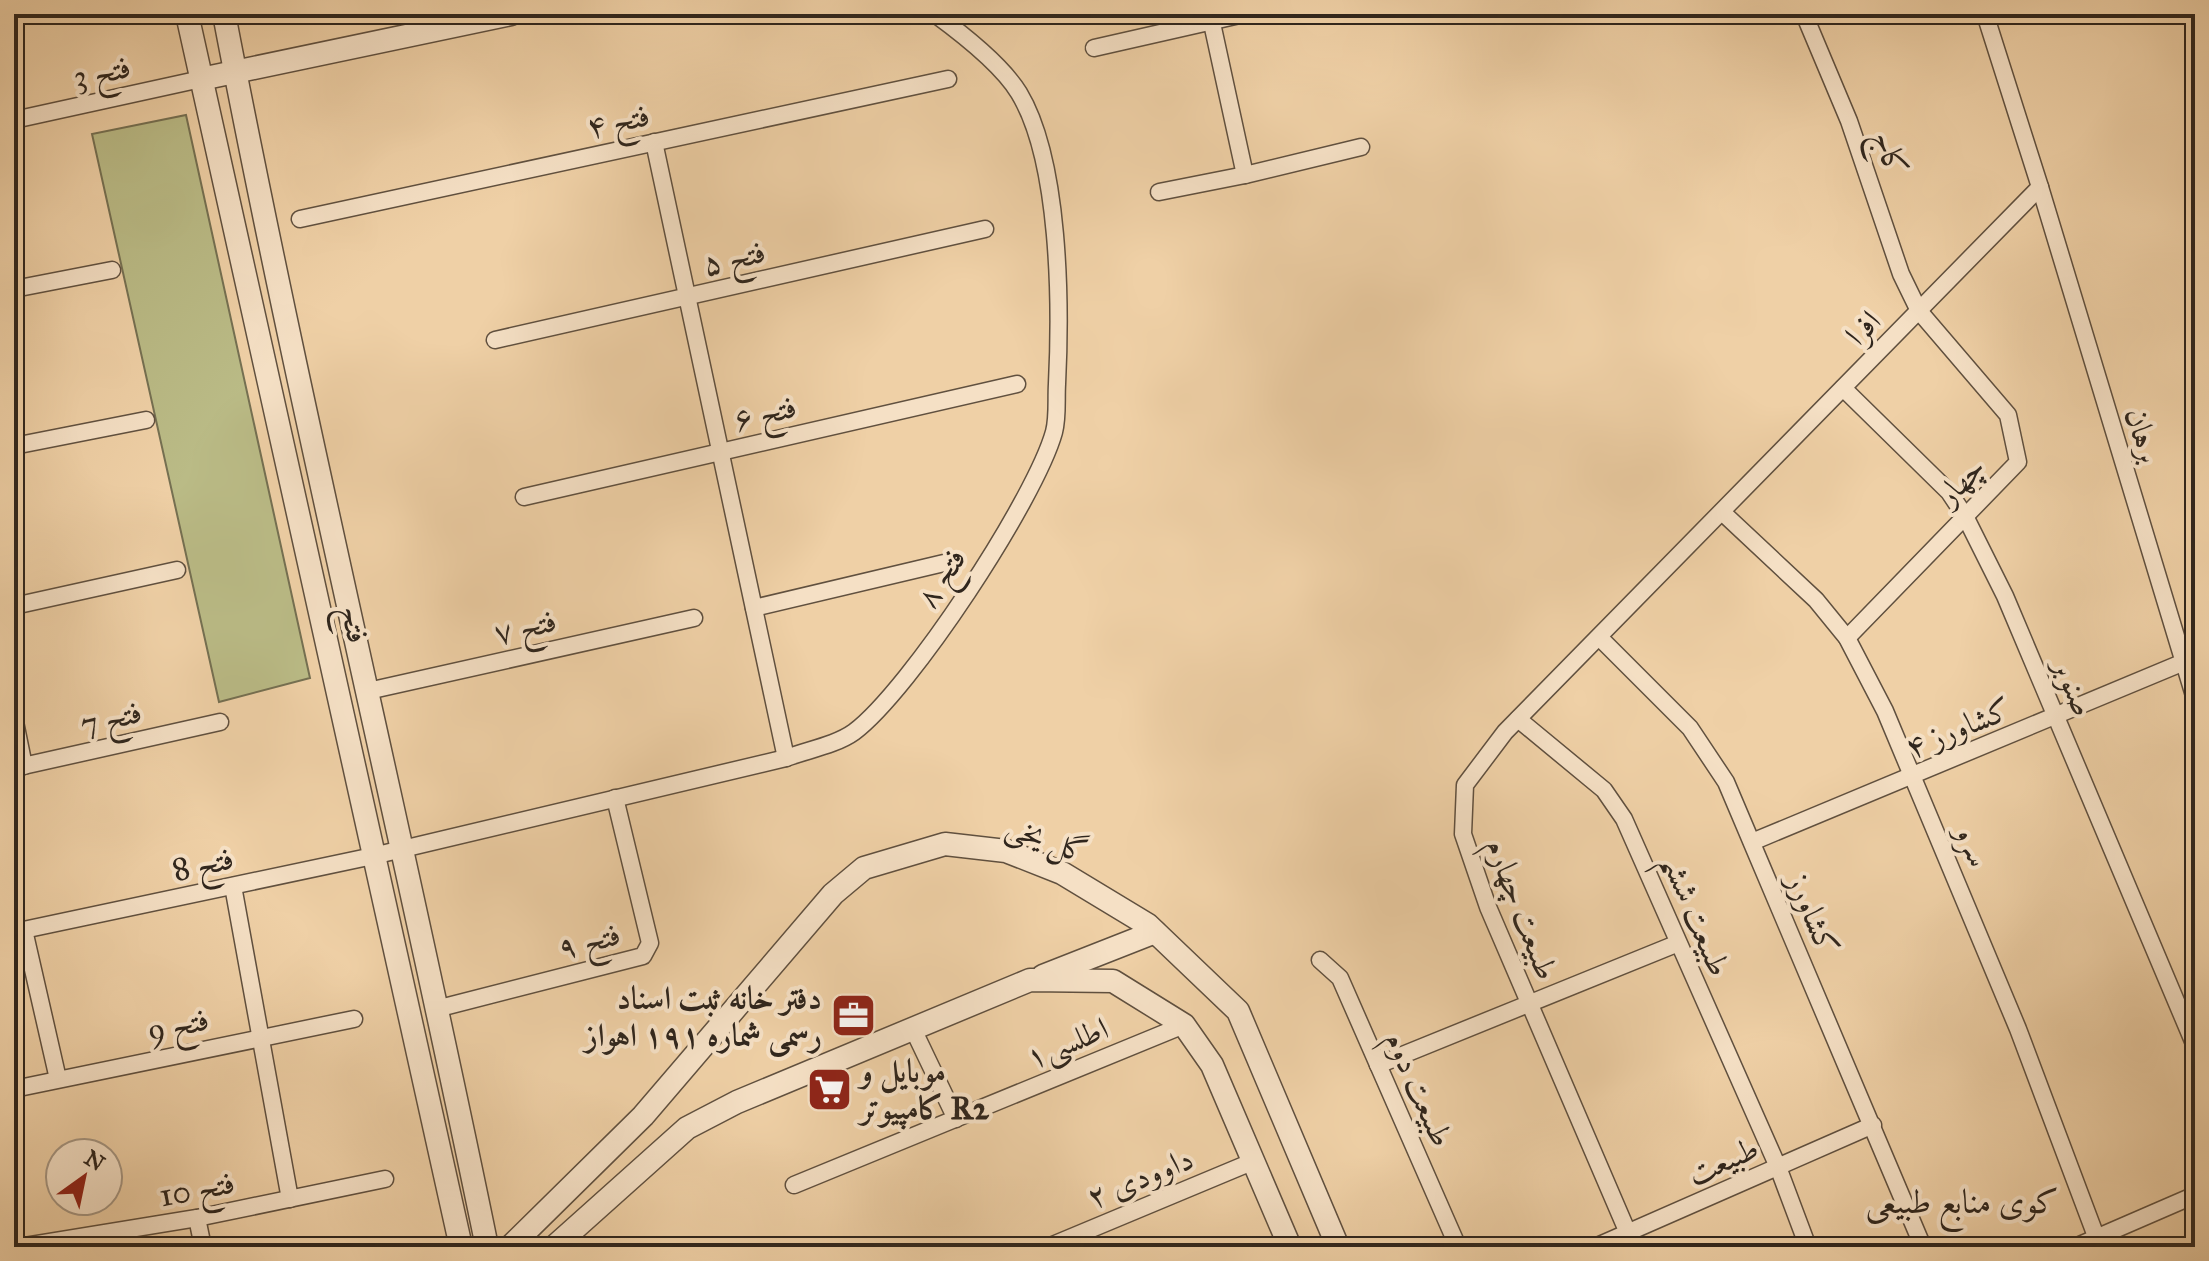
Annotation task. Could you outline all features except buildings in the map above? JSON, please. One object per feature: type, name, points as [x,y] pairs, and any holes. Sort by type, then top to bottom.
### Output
[{"type":"street","name":"فتح","points":[[187,14],[461,1247]]},
{"type":"street","name":"فتح","points":[[224,14],[274,278],[403,849],[487,1247]]},
{"type":"street","points":[[201,79],[511,14]]},
{"type":"street","name":"فتح ۸","points":[[403,849],[786,758],[850,735],[870,719],[942,629],[1026,495],[1055,431],[1057,284],[1049,194],[1038,132],[1018,90],[960,33],[935,14]]},
{"type":"street","points":[[1094,48],[1211,18],[1244,14]]},
{"type":"street","name":"کاج","points":[[1804,14],[1849,121],[1901,274],[1919,311]]},
{"type":"street","points":[[1985,14],[2040,187]]},
{"type":"street","points":[[1211,18],[1245,175]]},
{"type":"street","name":"فتح 3","points":[[14,120],[201,79]]},
{"type":"street","name":"فتح ۴","points":[[300,219],[948,79]]},
{"type":"street","points":[[654,142],[786,758]]},
{"type":"street","points":[[1159,192],[1361,147]]},
{"type":"street","name":"افرا","points":[[1599,637],[2040,187]]},
{"type":"street","name":"برهان","points":[[2040,187],[2195,699]]},
{"type":"street","name":"فتح ۵","points":[[495,340],[985,229]]},
{"type":"street","points":[[14,289],[112,270]]},
{"type":"street","name":"چهار","points":[[1847,638],[2018,462],[2008,415],[1919,311]]},
{"type":"street","name":"فتح ۶","points":[[524,497],[1017,384]]},
{"type":"street","name":"صنوبر","points":[[1843,388],[1949,492],[1965,516],[2005,596],[2195,1046]]},
{"type":"street","points":[[14,446],[146,420]]},
{"type":"street","name":"سرو","points":[[1722,512],[1816,600],[1847,638],[1913,776],[2018,1029],[2099,1242]]},
{"type":"street","points":[[754,608],[944,563]]},
{"type":"street","points":[[14,606],[177,570]]},
{"type":"street","name":"فتح ۷","points":[[368,691],[694,618]]},
{"type":"street","name":"طبیعت چهارم","points":[[1599,637],[1518,719],[1465,785],[1463,834],[1488,907],[1631,1240]]},
{"type":"street","name":"کشاورز","points":[[1599,637],[1690,728],[1726,782],[1923,1247]]},
{"type":"street","name":"کشاورز ۴","points":[[1752,842],[2056,718],[2184,662]]},
{"type":"street","points":[[14,717],[19,767]]},
{"type":"street","name":"طبیعت ششم","points":[[1518,719],[1604,790],[1624,819],[1676,944],[1778,1167],[1808,1247]]},
{"type":"street","name":"فتح 7","points":[[19,767],[220,722]]},
{"type":"street","name":"فتح ۹","points":[[436,1009],[643,956],[647,952],[650,943],[615,798]]},
{"type":"street","name":"گل یخی","points":[[510,1247],[643,1116],[833,894],[864,868],[945,844],[1006,851],[1062,873],[1155,932],[1238,1011],[1338,1247]]},
{"type":"street","name":"فتح 8","points":[[19,931],[403,849]]},
{"type":"street","points":[[233,886],[290,1199]]},
{"type":"street","points":[[19,931],[58,1079]]},
{"type":"street","points":[[554,1247],[687,1128],[737,1102],[1030,980],[1155,932]]},
{"type":"street","points":[[1378,1065],[1676,944]]},
{"type":"street","name":"طبیعت دوم","points":[[1320,960],[1340,978],[1458,1247]]},
{"type":"street","points":[[1030,980],[1113,981],[1184,1025],[1212,1065],[1290,1247]]},
{"type":"street","name":"فتح 9","points":[[14,1089],[261,1035],[354,1019]]},
{"type":"street","name":"اطلسی۱","points":[[794,1185],[1184,1025]]},
{"type":"street","points":[[913,1029],[956,1119]]},
{"type":"street","name":"طبیعت","points":[[1595,1247],[1631,1240],[1778,1167],[1873,1125]]},
{"type":"street","name":"داوودی ۲","points":[[1048,1247],[1254,1161]]},
{"type":"street","name":"فتح 10","points":[[19,1247],[197,1218],[385,1179]]},
{"type":"street","points":[[2075,1247],[2099,1242],[2195,1195]]},
{"type":"street","points":[[197,1218],[203,1247]]},
{"type":"green space","points":[[186,115],[310,678],[219,702],[92,134]]},
{"type":"place","name":"دفتر خانه ثبت اسناد رسمی شماره ۱۹۱ اهواز","points":[[853,1016]]},
{"type":"place","name":"موبایل و کامپیوتر R2","points":[[829,1089]]},
{"type":"district","name":"کوی منابع طبیعی","points":[[1962,1201]]}]
